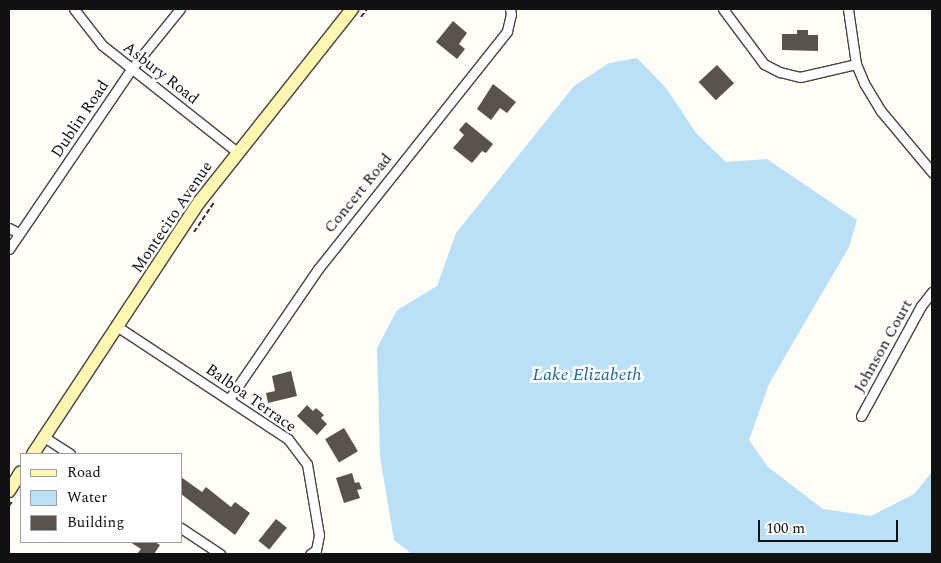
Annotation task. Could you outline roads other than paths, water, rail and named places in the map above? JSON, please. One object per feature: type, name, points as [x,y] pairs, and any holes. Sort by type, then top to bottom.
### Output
[{"type":"street","name":"Asbury Road","points":[[74,9],[102,45],[238,152]]},
{"type":"street","name":"Dublin Road","points":[[9,249],[132,68],[180,9]]},
{"type":"street","name":"Montecito Avenue","points":[[34,453],[200,201],[352,9]]},
{"type":"street","name":"Concert Road","points":[[230,399],[318,269],[507,31],[510,9]]},
{"type":"street","points":[[723,9],[764,64],[780,72],[800,77],[856,64]]},
{"type":"street","points":[[848,9],[856,64],[880,111],[932,172]]},
{"type":"street","points":[[9,228],[20,234]]},
{"type":"street","name":"Johnson Court","points":[[861,416],[921,306],[932,292]]},
{"type":"street","name":"Balboa Terrace","points":[[118,327],[288,439],[307,464],[319,535],[316,550],[310,554]]},
{"type":"street","points":[[44,436],[69,453]]},
{"type":"street","points":[[9,491],[20,474]]},
{"type":"street","points":[[182,529],[220,554]]},
{"type":"water","name":"Lake Elizabeth","points":[[637,58],[667,89],[696,133],[726,162],[767,159],[857,220],[849,247],[769,384],[749,440],[768,467],[823,509],[871,516],[914,494],[932,472],[932,554],[412,554],[394,540],[380,457],[377,348],[397,310],[437,286],[456,233],[574,86],[609,63]]}]
